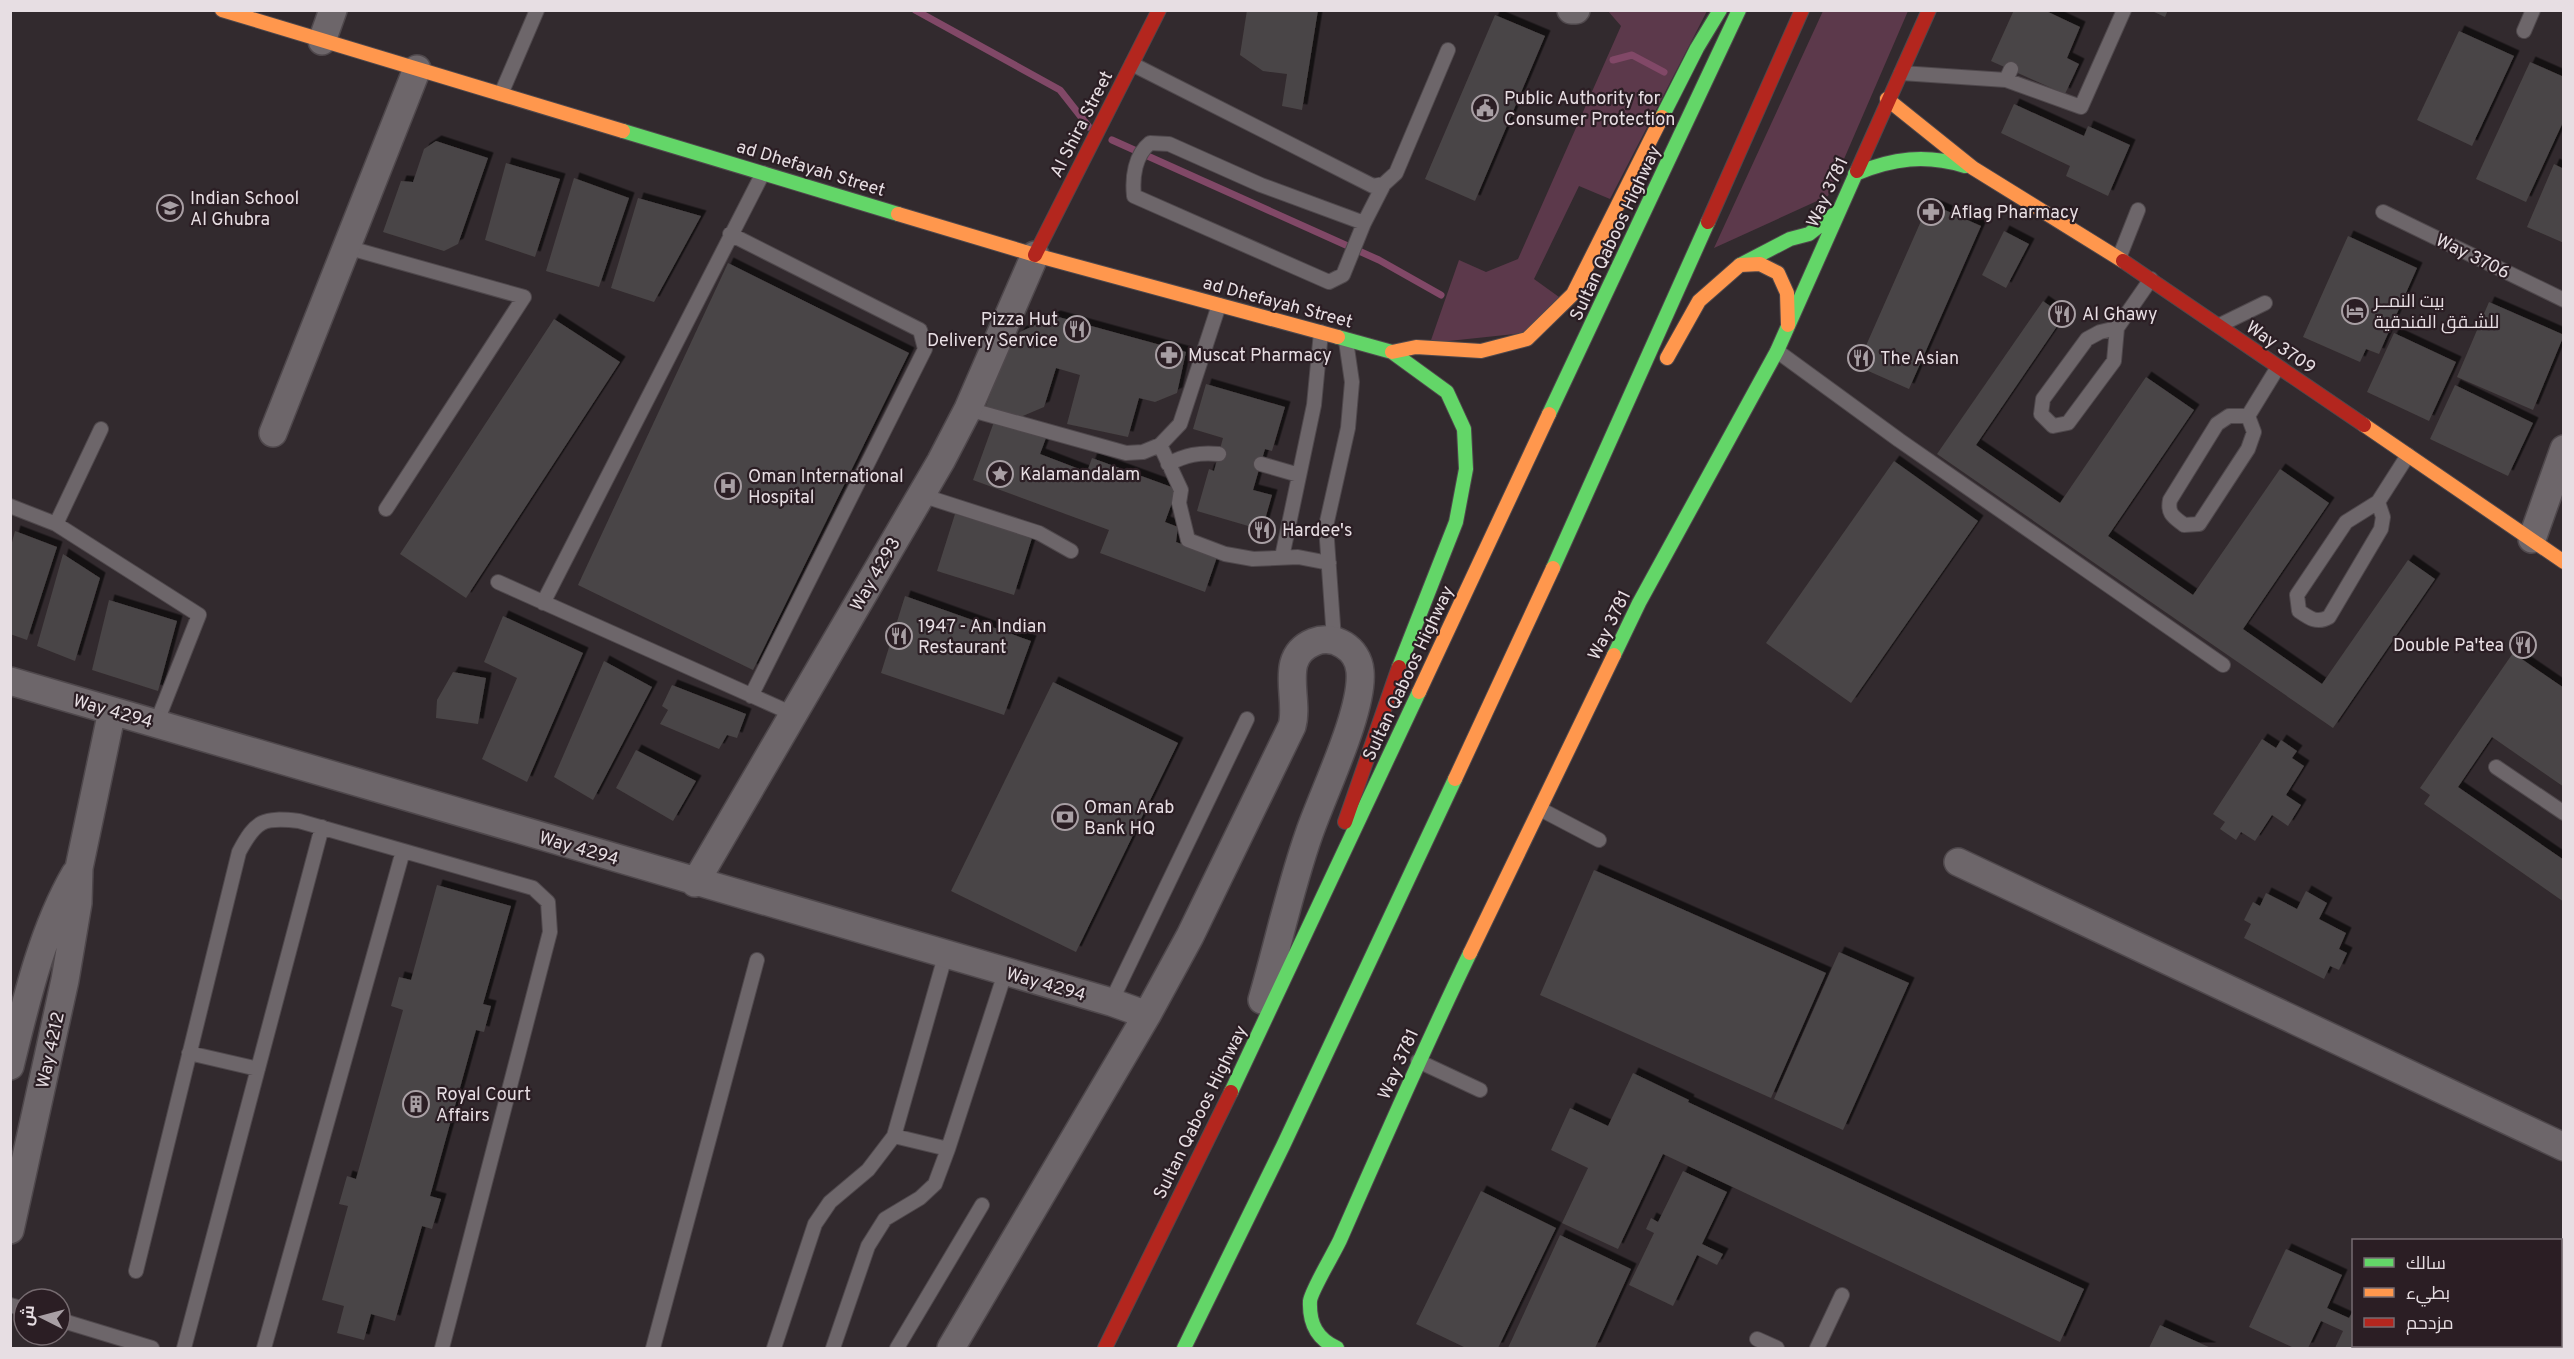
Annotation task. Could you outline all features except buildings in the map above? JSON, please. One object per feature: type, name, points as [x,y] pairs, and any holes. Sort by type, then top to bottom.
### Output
[{"type":"main road","name":"ad Dhefayah Street","points":[[222,10],[1035,255],[1392,352]]},
{"type":"main road","name":"Al Shira Street","points":[[1035,255],[1159,10]]},
{"type":"main road","points":[[1392,352],[1416,347],[1481,351],[1527,339],[1573,294],[1697,48],[1720,10]]},
{"type":"main road","name":"Sultan Qaboos Highway","points":[[1106,1348],[1307,930],[1739,10]]},
{"type":"main road","points":[[1184,1348],[1283,1146],[1560,554],[1802,10]]},
{"type":"main road","name":"Way 3781","points":[[1337,1348],[1323,1342],[1312,1325],[1310,1299],[1331,1262],[1418,1061],[1640,603],[1777,351],[1887,99],[1929,10]]},
{"type":"main road","name":"Way 3709","points":[[1887,99],[1973,168],[2151,279],[2564,562]]},
{"type":"main road","name":"Way 3709","points":[[1856,174],[1883,161],[1914,156],[1944,159],[1973,168]]},
{"type":"main road","points":[[1660,372],[1699,301],[1740,265],[1790,239],[1809,234],[1837,212]]},
{"type":"main road","points":[[1740,265],[1760,264],[1778,273],[1787,293],[1788,325]]},
{"type":"main road","points":[[1307,930],[1406,647],[1456,522],[1466,469],[1464,429],[1447,392],[1392,352]]},
{"type":"main road","points":[[1560,554],[1643,402]]},
{"type":"main road","name":"Way 3781","points":[[1325,1300],[1331,1262]]},
{"type":"main road","points":[[1326,1320],[1335,1335],[1349,1348]]},
{"type":"street","points":[[322,41],[333,10]]},
{"type":"street","points":[[1571,10],[1576,10]]},
{"type":"street","points":[[273,433],[417,69]]},
{"type":"street","name":"Way 4293","points":[[695,883],[921,495],[968,409],[1035,255]]},
{"type":"street","points":[[2532,539],[2564,449]]},
{"type":"street","points":[[951,1348],[1147,1015],[1190,936],[1292,726],[1296,712],[1290,682],[1294,662],[1304,646],[1318,640],[1334,639],[1352,651],[1360,668],[1359,697],[1308,836],[1245,1061]]},
{"type":"street","name":"Way 4294","points":[[10,681],[695,883],[946,953],[1005,973],[1111,1002],[1147,1015]]},
{"type":"street","name":"Way 4212","points":[[10,1230],[65,980],[78,903],[79,868],[112,711]]},
{"type":"street","points":[[1958,862],[2564,1147]]},
{"type":"street","name":"Way 4212","points":[[10,1066],[29,991],[61,898],[79,868]]},
{"type":"street","points":[[41,957],[65,980]]},
{"type":"lane","points":[[501,94],[537,10]]},
{"type":"lane","points":[[1899,73],[2008,74],[2081,107],[2124,10]]},
{"type":"lane","points":[[2524,31],[2533,10]]},
{"type":"lane","points":[[1364,223],[1261,184],[1169,144],[1150,142],[1142,149],[1136,165],[1134,196],[1329,282],[1343,275],[1364,223],[1384,184],[1396,173],[1448,50]]},
{"type":"lane","points":[[1132,64],[1373,186],[1384,184]]},
{"type":"lane","points":[[543,603],[763,173]]},
{"type":"lane","points":[[2119,258],[2138,210]]},
{"type":"lane","name":"Way 3706","points":[[2383,212],[2564,300]]},
{"type":"lane","points":[[730,234],[920,330],[925,350],[751,696]]},
{"type":"lane","points":[[346,247],[524,297],[386,509]]},
{"type":"lane","points":[[2117,328],[2100,332],[2087,339],[2043,399],[2041,414],[2054,426],[2068,423],[2114,361],[2117,328],[2151,279]]},
{"type":"lane","points":[[2218,326],[2265,303]]},
{"type":"lane","points":[[968,409],[1126,453],[1143,452],[1160,445],[1180,424],[1219,305]]},
{"type":"lane","points":[[1282,557],[1314,405],[1321,332]]},
{"type":"lane","points":[[1334,639],[1326,526],[1348,428],[1352,382],[1346,339]]},
{"type":"lane","points":[[1777,351],[1899,440],[2223,665]]},
{"type":"lane","points":[[2248,416],[2278,367]]},
{"type":"lane","points":[[2229,416],[2248,416],[2254,432],[2248,449],[2199,524],[2184,525],[2171,515],[2168,508],[2170,500],[2217,424],[2229,416]]},
{"type":"lane","points":[[56,524],[101,429]]},
{"type":"lane","points":[[1160,445],[1181,489],[1179,503],[1188,540],[1225,554],[1253,559],[1282,557],[1329,562]]},
{"type":"lane","points":[[1168,464],[1184,456],[1201,452],[1219,454]]},
{"type":"lane","points":[[2378,502],[2383,518],[2381,529],[2329,617],[2323,621],[2312,620],[2299,611],[2297,594],[2346,522],[2378,502],[2408,455]]},
{"type":"lane","points":[[1261,464],[1299,475]]},
{"type":"lane","points":[[921,495],[1039,533],[1071,551]]},
{"type":"lane","points":[[10,506],[56,524],[199,615],[156,724]]},
{"type":"lane","points":[[498,582],[794,714]]},
{"type":"lane","points":[[1111,1002],[1247,719]]},
{"type":"lane","points":[[2496,767],[2564,813]]},
{"type":"lane","points":[[1540,809],[1599,840]]},
{"type":"lane","points":[[136,1270],[239,852],[252,828],[272,818],[299,820],[533,888],[548,902],[550,932],[442,1348]]},
{"type":"lane","points":[[184,1348],[322,827]]},
{"type":"lane","points":[[264,1348],[403,851]]},
{"type":"lane","points":[[774,1348],[814,1224],[830,1202],[868,1170],[894,1136],[946,953]]},
{"type":"lane","points":[[653,1348],[757,960]]},
{"type":"lane","points":[[833,1348],[868,1246],[885,1219],[920,1198],[935,1184],[1005,973]]},
{"type":"lane","points":[[189,1053],[258,1069]]},
{"type":"lane","points":[[1418,1061],[1480,1090]]},
{"type":"lane","points":[[894,1136],[948,1149]]},
{"type":"lane","points":[[897,1348],[982,1205]]},
{"type":"lane","points":[[1817,1348],[1842,1295]]},
{"type":"lane","points":[[72,1324],[152,1348]]},
{"type":"lane","points":[[1757,1339],[1777,1348]]},
{"type":"shaded area","points":[[1608,11],[1707,11],[1610,199],[1579,186],[1534,279],[1559,297],[1524,333],[1430,343],[1459,260],[1486,272],[1518,259],[1621,26]]},
{"type":"shaded area","points":[[1823,11],[1908,11],[1828,196],[1714,248]]},
{"type":"waterway","points":[[915,10],[1060,90],[1089,127]]},
{"type":"waterway","points":[[1613,60],[1632,55],[1664,72]]},
{"type":"waterway","points":[[1112,140],[1379,260],[1441,295]]},
{"type":"traffic: fast","points":[[1662,117],[1697,48],[1720,10]]},
{"type":"traffic: fast","points":[[1549,414],[1739,10]]},
{"type":"traffic: fast","points":[[623,131],[898,214]]},
{"type":"traffic: fast","points":[[1855,174],[1896,161],[1923,159],[1965,166]]},
{"type":"traffic: fast","points":[[1614,655],[1639,603],[1777,351],[1857,171]]},
{"type":"traffic: fast","points":[[1740,265],[1790,239],[1809,234],[1837,212]]},
{"type":"traffic: fast","points":[[1553,568],[1708,222]]},
{"type":"traffic: fast","points":[[1338,337],[1392,352],[1447,392],[1464,429],[1466,469],[1456,522],[1399,667]]},
{"type":"traffic: fast","points":[[1231,1092],[1419,692]]},
{"type":"traffic: fast","points":[[1184,1348],[1283,1146],[1455,779]]},
{"type":"traffic: fast","points":[[1337,1348],[1324,1340],[1316,1330],[1311,1317],[1311,1296],[1340,1240],[1470,953]]},
{"type":"traffic: slow","points":[[222,10],[623,131]]},
{"type":"traffic: slow","points":[[1887,99],[1973,168],[2123,261]]},
{"type":"traffic: slow","points":[[1392,352],[1416,347],[1481,351],[1527,339],[1573,294],[1662,117]]},
{"type":"traffic: slow","points":[[898,214],[1035,255],[1338,337]]},
{"type":"traffic: slow","points":[[1667,358],[1699,301],[1740,265],[1760,264],[1778,273],[1787,293],[1788,325]]},
{"type":"traffic: slow","points":[[1419,692],[1549,414]]},
{"type":"traffic: slow","points":[[2364,425],[2564,562]]},
{"type":"traffic: slow","points":[[1455,779],[1553,568]]},
{"type":"traffic: slow","points":[[1470,953],[1614,655]]},
{"type":"traffic: jam","points":[[1035,255],[1159,10]]},
{"type":"traffic: jam","points":[[1708,222],[1802,10]]},
{"type":"traffic: jam","points":[[1857,171],[1929,10]]},
{"type":"traffic: jam","points":[[2123,261],[2364,425]]},
{"type":"traffic: jam","points":[[1345,822],[1399,667]]},
{"type":"traffic: jam","points":[[1105,1348],[1231,1092]]},
{"type":"place","name":"Public Authority for Consumer Protection","points":[[1485,108]]},
{"type":"place","name":"Indian School Al Ghubra","points":[[170,208]]},
{"type":"place","name":"Aflag Pharmacy","points":[[1931,212]]},
{"type":"place","name":"بيت النمــر للشـقق الفندقية","points":[[2355,311]]},
{"type":"place","name":"Al Ghawy","points":[[2062,314]]},
{"type":"place","name":"Pizza Hut Delivery Service","points":[[1077,329]]},
{"type":"place","name":"Muscat Pharmacy","points":[[1169,355]]},
{"type":"place","name":"The Asian","points":[[1861,358]]},
{"type":"place","name":"Kalamandalam","points":[[1000,474]]},
{"type":"place","name":"Oman International Hospital","points":[[728,486]]},
{"type":"place","name":"Hardee's","points":[[1262,530]]},
{"type":"place","name":"1947 - An Indian Restaurant","points":[[899,636]]},
{"type":"place","name":"Double Pa'tea","points":[[2523,645]]},
{"type":"place","name":"Oman Arab Bank HQ","points":[[1065,817]]},
{"type":"place","name":"Royal Court Affairs","points":[[416,1104]]}]
